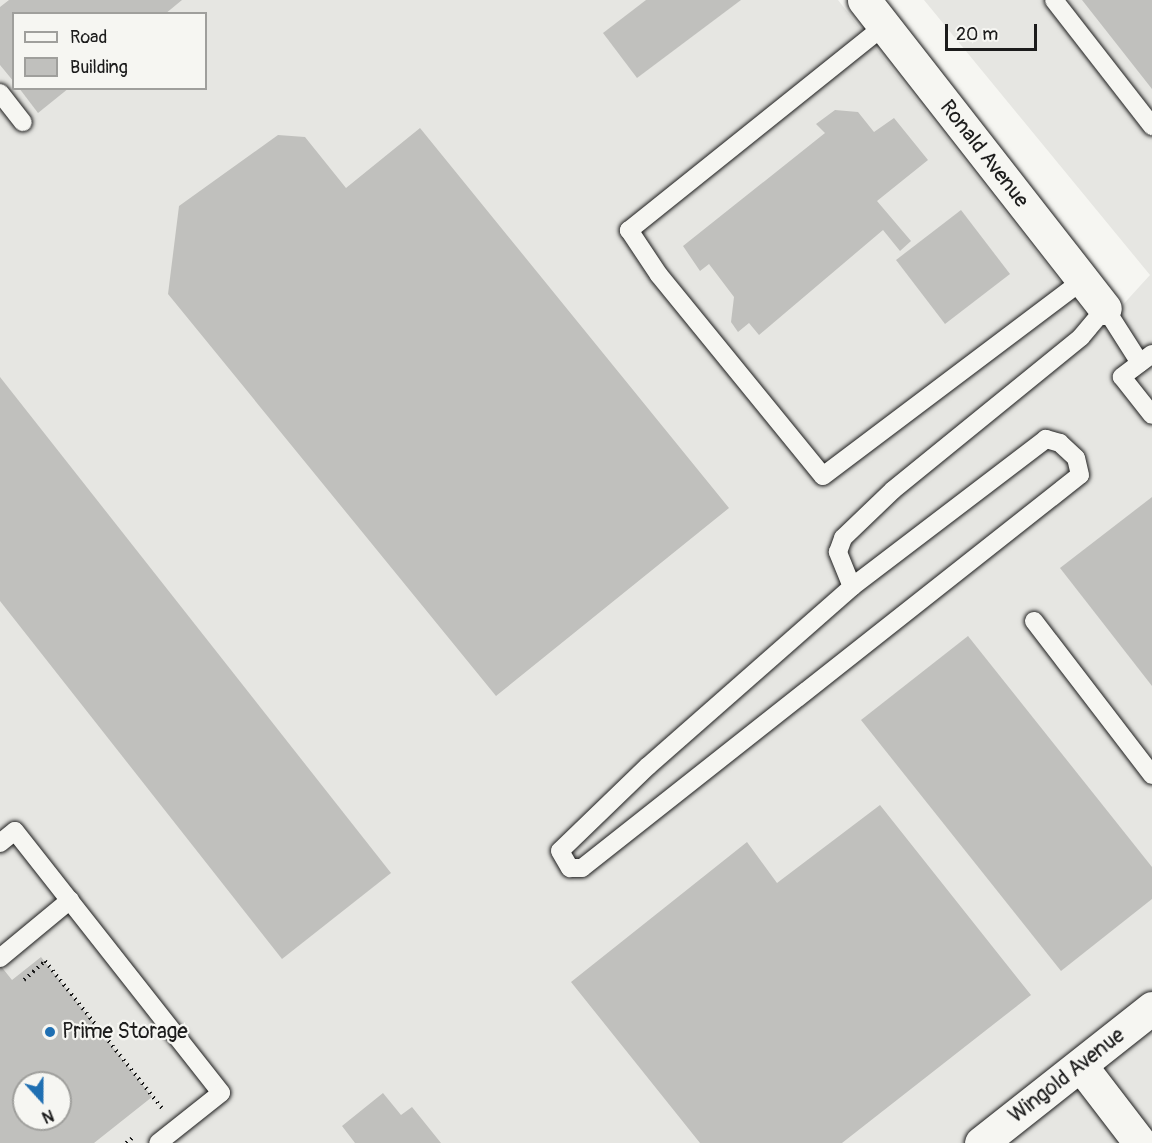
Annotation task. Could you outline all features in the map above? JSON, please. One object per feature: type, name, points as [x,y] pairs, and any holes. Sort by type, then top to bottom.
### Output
[{"type":"street","name":"Ronald Avenue","points":[[864,0],[1105,308]]},
{"type":"street","name":"Wingold Avenue","points":[[981,1143],[1152,1008]]},
{"type":"street","points":[[1081,1066],[1140,1143]]},
{"type":"lane","points":[[1054,0],[1152,126]]},
{"type":"lane","points":[[884,26],[629,230],[659,274],[823,476],[1083,280]]},
{"type":"lane","points":[[0,93],[23,122]]},
{"type":"lane","points":[[852,587],[838,552],[843,538],[902,482],[1081,337],[1105,308],[1146,359],[1122,377],[1152,415]]},
{"type":"lane","points":[[1046,439],[1060,443],[1076,458],[1080,475],[582,868],[570,868],[560,851],[648,766],[852,587],[1046,439]]},
{"type":"lane","points":[[1034,621],[1152,775]]},
{"type":"lane","points":[[0,843],[15,831],[221,1093],[158,1143]]},
{"type":"lane","points":[[0,957],[70,900]]},
{"type":"path","points":[[24,980],[45,961],[165,1112],[158,1118]]},
{"type":"path","points":[[126,1143],[142,1131]]},
{"type":"shaded area","points":[[0,0],[838,0],[1099,331],[1150,275],[924,0],[1152,0],[1152,1143],[0,1143]]},
{"type":"building","points":[[9,0],[182,0],[167,12],[12,12],[12,80],[0,65],[0,7]]},
{"type":"building","points":[[646,0],[741,0],[637,78],[603,33]]},
{"type":"building","points":[[1082,0],[1152,0],[1152,89]]},
{"type":"building","points":[[21,90],[67,90],[38,113]]},
{"type":"building","points":[[835,110],[858,112],[874,132],[894,118],[928,160],[877,201],[911,241],[900,251],[883,230],[759,335],[749,323],[738,332],[731,322],[734,297],[709,264],[700,271],[683,246],[825,133],[816,124]]},
{"type":"building","points":[[420,128],[729,508],[496,696],[168,294],[179,206],[278,135],[305,137],[346,188]]},
{"type":"building","points":[[961,210],[1010,274],[945,324],[896,260]]},
{"type":"building","points":[[0,377],[391,873],[282,959],[0,601]]},
{"type":"building","points":[[1152,497],[1152,686],[1060,568]]},
{"type":"building","points":[[968,636],[1152,867],[1152,899],[1061,971],[861,720]]},
{"type":"building","points":[[880,805],[1031,995],[842,1143],[700,1143],[571,982],[747,842],[777,883]]},
{"type":"building","name":"Prime Storage","points":[[41,957],[152,1097],[94,1143],[0,1143],[0,965],[12,980]]},
{"type":"building","points":[[383,1093],[401,1115],[412,1107],[441,1143],[355,1143],[342,1126]]},
{"type":"place","name":"Prime Storage","points":[[50,1032]]}]
